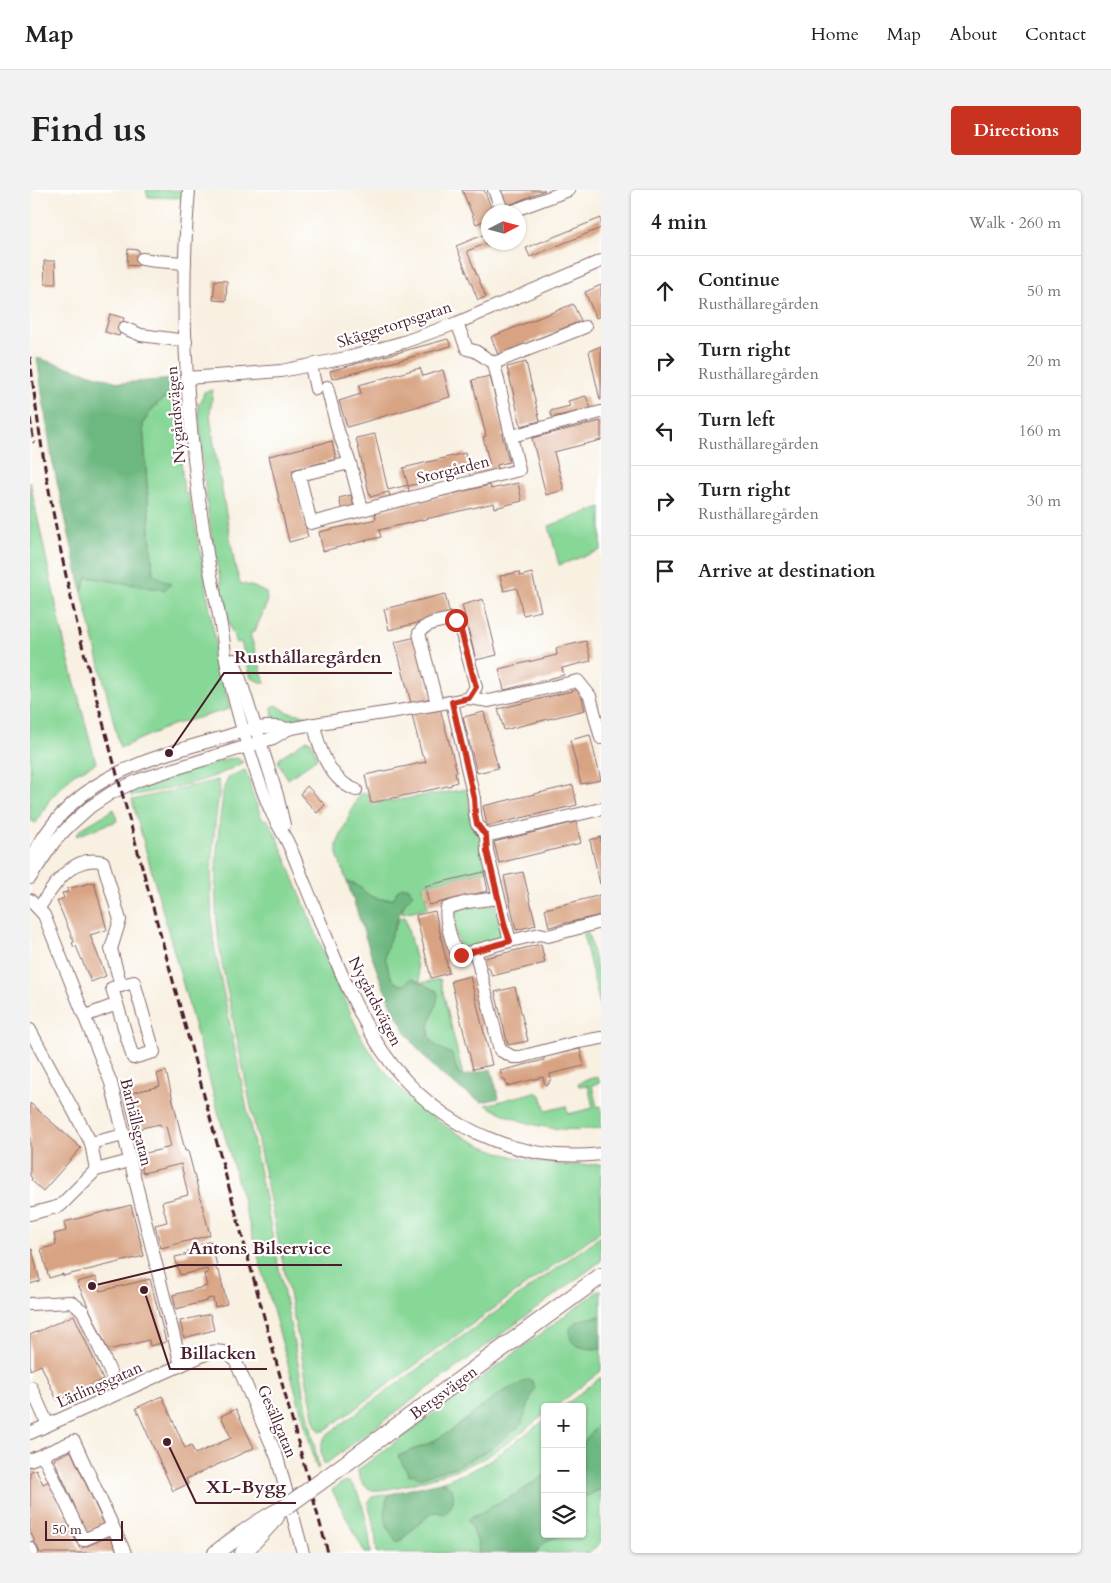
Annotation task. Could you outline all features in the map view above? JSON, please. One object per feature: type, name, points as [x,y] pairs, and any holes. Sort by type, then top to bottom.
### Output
[{"type":"main road","name":"Bergsvägen","points":[[216,1553],[258,1522],[284,1508],[330,1475],[601,1276]]},
{"type":"main road","name":"Bergsvägen","points":[[243,1553],[284,1508]]},
{"type":"street","name":"Nygårdsvägen","points":[[189,190],[185,263],[187,378],[199,497],[212,584],[223,635],[232,653],[254,744],[277,795],[287,842],[359,1011],[384,1055],[410,1088],[458,1124],[510,1147],[561,1156],[601,1154]]},
{"type":"street","points":[[494,190],[500,205]]},
{"type":"street","points":[[526,206],[569,190]]},
{"type":"street","points":[[142,258],[156,262],[185,263]]},
{"type":"street","name":"Skäggetorpsgatan","points":[[187,378],[255,374],[311,366],[351,357],[457,323],[601,262]]},
{"type":"street","points":[[457,323],[467,349],[475,351],[494,363],[585,327]]},
{"type":"street","points":[[124,328],[141,335],[186,341]]},
{"type":"street","name":"Storgården","points":[[350,463],[299,475],[311,523],[519,470],[494,363]]},
{"type":"street","points":[[311,366],[350,463],[362,510]]},
{"type":"street","points":[[512,436],[601,412]]},
{"type":"street","points":[[437,704],[420,633],[422,628],[431,624],[453,619],[459,623],[476,687],[469,698]]},
{"type":"street","points":[[30,861],[38,845],[55,821],[74,802],[99,782],[131,767],[199,744],[250,730],[277,727],[288,729],[469,698],[489,701],[578,681],[590,696],[601,738]]},
{"type":"street","points":[[452,702],[474,798],[477,824],[486,836],[487,851],[510,941]]},
{"type":"street","points":[[314,724],[320,748],[328,766],[336,777],[356,790]]},
{"type":"street","points":[[30,878],[54,842],[70,825],[90,807],[111,793],[139,780],[254,744],[281,734],[288,729]]},
{"type":"street","points":[[486,836],[601,808]]},
{"type":"street","points":[[35,904],[50,891],[73,865],[92,859],[103,862],[120,920],[111,949],[121,986]]},
{"type":"street","points":[[498,898],[467,902],[450,906],[446,910],[447,923],[455,951],[461,955],[510,941],[540,934],[548,936],[601,922]]},
{"type":"street","name":"Barhällsgatan","points":[[35,904],[44,915],[111,1083],[181,1365]]},
{"type":"street","points":[[475,950],[500,1050],[513,1057],[520,1057],[601,1038]]},
{"type":"street","points":[[134,982],[154,1052],[133,1058],[117,1004],[112,988],[134,982]]},
{"type":"street","points":[[85,1016],[117,1004]]},
{"type":"street","points":[[30,1030],[91,1143],[96,1170]]},
{"type":"street","points":[[91,1143],[124,1135]]},
{"type":"street","points":[[30,1214],[60,1206],[96,1170],[130,1161]]},
{"type":"street","points":[[30,1304],[71,1302],[83,1311],[119,1392]]},
{"type":"street","name":"Gesällgatan","points":[[181,1365],[218,1350],[232,1356],[277,1457],[304,1553]]},
{"type":"street","name":"Lärlingsgatan","points":[[30,1433],[181,1365]]},
{"type":"street","points":[[31,1387],[48,1425]]},
{"type":"street","points":[[30,1460],[74,1442],[125,1553]]},
{"type":"street","points":[[43,1455],[82,1540],[113,1527]]},
{"type":"street","points":[[30,1548],[32,1553]]},
{"type":"green space","points":[[146,190],[182,190],[181,198],[148,197]]},
{"type":"green space","points":[[37,358],[121,383],[176,379],[177,394],[161,401],[143,424],[153,574],[171,584],[164,590],[87,577],[82,592],[52,459]]},
{"type":"green space","points":[[213,390],[210,413],[213,438],[235,566],[240,583],[266,593],[267,603],[255,631],[250,634],[265,683],[251,678],[241,642],[237,643],[230,627],[209,521],[198,403],[201,402],[204,392]]},
{"type":"green space","points":[[177,394],[184,493],[188,493],[194,520],[223,682],[230,709],[172,725],[120,748],[82,592],[87,577],[164,590],[170,584],[153,575],[143,424],[161,401]]},
{"type":"green space","points":[[30,482],[65,646],[96,763],[74,774],[50,799],[36,823],[30,820]]},
{"type":"green space","points":[[601,507],[601,550],[559,565],[549,526]]},
{"type":"green space","points":[[277,705],[287,712],[309,717],[274,723],[272,708]]},
{"type":"green space","points":[[307,740],[311,741],[317,758],[288,779],[278,762],[280,757]]},
{"type":"green space","points":[[237,758],[243,762],[217,775],[189,784],[131,796],[130,790],[136,787],[226,759]]},
{"type":"green space","points":[[245,770],[252,794],[263,820],[267,819],[276,835],[359,1033],[387,1074],[411,1099],[438,1121],[467,1138],[498,1152],[531,1161],[565,1165],[601,1164],[601,1231],[324,1431],[320,1431],[316,1426],[223,970],[217,930],[216,870],[223,793],[229,777]]},
{"type":"green space","points":[[218,780],[220,787],[213,848],[211,888],[215,950],[319,1468],[317,1469],[132,800]]},
{"type":"green space","points":[[468,789],[470,822],[482,838],[488,870],[423,885],[428,908],[402,913],[405,902],[394,898],[381,900],[367,895],[354,883],[347,882],[337,854],[337,844],[359,794],[368,793],[371,804]]},
{"type":"green space","points":[[114,809],[117,821],[76,836],[81,829]]},
{"type":"green space","points":[[347,882],[354,884],[377,898],[394,898],[397,891],[402,887],[408,887],[413,894],[403,907],[386,951],[385,959],[390,974],[394,981],[399,984],[405,985],[411,978],[437,991],[438,997],[429,1027],[432,1041],[440,1048],[452,1054],[458,1074],[463,1076],[491,1069],[499,1098],[482,1102],[456,1086],[441,1074],[422,1054],[406,1033],[382,984]]},
{"type":"green space","points":[[495,904],[503,937],[461,950],[449,912],[451,909]]},
{"type":"green space","points":[[405,917],[421,983],[440,979],[463,1076],[458,1074],[452,1055],[437,1047],[430,1038],[429,1028],[431,1015],[435,1008],[437,991],[408,981],[405,985],[396,984],[392,980],[385,956],[387,946],[399,918]]},
{"type":"green space","points":[[588,932],[601,987],[601,1009],[583,934]]},
{"type":"green space","points":[[597,1077],[600,1082],[592,1085],[597,1107],[601,1106],[601,1128],[570,1129],[541,1126],[527,1123],[486,1105],[535,1092],[541,1095],[546,1111],[566,1106],[568,1114],[593,1108],[588,1085],[579,1086],[578,1084],[584,1080]]},
{"type":"green space","points":[[601,1236],[601,1261],[324,1465],[321,1444],[329,1433]]},
{"type":"green space","points":[[601,1289],[601,1316],[580,1320],[581,1347],[601,1349],[601,1371],[560,1403],[541,1403],[541,1417],[486,1457],[464,1467],[396,1488],[382,1490],[370,1489],[362,1483],[358,1470]],"holes":[[[451,1431],[474,1458],[457,1466],[418,1478],[398,1456],[430,1443]]]},
{"type":"green space","points":[[601,1316],[601,1349],[591,1349],[576,1345],[571,1338],[570,1332],[574,1324],[584,1319]]},
{"type":"green space","points":[[601,1377],[601,1421],[586,1439],[586,1403],[568,1403]]},
{"type":"green space","points":[[527,1380],[531,1380],[535,1387],[521,1425],[489,1450],[457,1466],[418,1478],[414,1474],[409,1475],[398,1456],[430,1443],[451,1431],[500,1393]]},
{"type":"green space","points":[[601,1421],[601,1489],[586,1496],[586,1448],[586,1439]]},
{"type":"green space","points":[[541,1423],[541,1478],[517,1494],[468,1520],[478,1542],[479,1553],[377,1553],[375,1531],[368,1503],[372,1497],[390,1494],[386,1500],[398,1543],[431,1513],[437,1512],[445,1482],[440,1482],[483,1465]]},
{"type":"green space","points":[[541,1478],[541,1538],[555,1538],[545,1543],[536,1553],[479,1553],[478,1542],[468,1520],[517,1494]]},
{"type":"green space","points":[[343,1482],[349,1482],[354,1487],[362,1504],[371,1553],[365,1553],[332,1490]]},
{"type":"green space","points":[[440,1482],[450,1487],[452,1491],[453,1501],[451,1506],[444,1514],[431,1513],[397,1543],[387,1526],[385,1513],[385,1506],[390,1494]]},
{"type":"green space","points":[[601,1489],[601,1542],[589,1553],[536,1553],[545,1542],[553,1538],[586,1538],[586,1496]]},
{"type":"building","points":[[462,190],[484,190],[490,205],[481,205],[481,222],[476,224]]},
{"type":"building","points":[[500,190],[545,190],[509,205],[507,205]]},
{"type":"building","points":[[601,218],[601,228],[530,257],[526,248]]},
{"type":"building","points":[[481,236],[481,246],[467,251],[486,297],[478,300],[456,246]]},
{"type":"building","points":[[128,249],[139,250],[138,266],[127,265]]},
{"type":"building","points":[[44,261],[55,261],[56,284],[45,284]]},
{"type":"building","points":[[215,280],[227,281],[226,301],[213,300]]},
{"type":"building","points":[[601,285],[601,316],[596,318],[585,292]]},
{"type":"building","points":[[573,304],[581,321],[498,355],[491,337]]},
{"type":"building","points":[[110,314],[124,318],[119,336],[105,332]]},
{"type":"building","points":[[448,339],[451,346],[332,379],[330,371]]},
{"type":"building","points":[[601,346],[601,400],[600,400],[589,351]]},
{"type":"building","points":[[526,362],[540,421],[521,426],[507,367]]},
{"type":"building","points":[[420,368],[423,376],[443,370],[450,397],[347,427],[339,401],[361,394],[359,385]]},
{"type":"building","points":[[490,376],[509,462],[497,465],[498,470],[470,476],[469,472],[408,486],[409,492],[390,497],[389,492],[370,497],[356,438],[375,434],[388,490],[408,485],[403,468],[465,453],[469,471],[490,466],[483,437],[486,436],[472,380]]},
{"type":"building","points":[[586,396],[591,409],[552,417],[550,411],[570,406],[568,401]]},
{"type":"building","points":[[601,421],[601,440],[554,452],[564,490],[546,495],[532,438]]},
{"type":"building","points":[[332,441],[336,459],[292,470],[308,537],[289,542],[269,456]]},
{"type":"building","points":[[518,483],[522,501],[495,508],[494,503],[379,530],[381,537],[323,551],[319,532],[376,519],[375,512],[490,485],[491,489]]},
{"type":"building","points":[[351,495],[354,508],[342,511],[339,498]]},
{"type":"building","points":[[519,572],[520,576],[532,573],[541,611],[523,615],[517,588],[504,591],[500,576]]},
{"type":"building","points":[[445,594],[450,615],[389,630],[384,609]]},
{"type":"building","points":[[483,599],[497,655],[476,660],[462,605]]},
{"type":"building","points":[[416,637],[431,698],[411,703],[395,642]]},
{"type":"building","points":[[586,641],[591,661],[562,668],[564,675],[504,690],[499,669],[557,655],[556,648]]},
{"type":"building","points":[[580,689],[585,710],[504,730],[498,709]]},
{"type":"building","points":[[440,708],[457,772],[455,772],[457,782],[452,785],[371,803],[365,775],[426,762],[424,756],[422,756],[412,715]]},
{"type":"building","points":[[484,712],[498,768],[477,773],[463,717]]},
{"type":"building","points":[[590,735],[601,780],[581,784],[570,740]]},
{"type":"building","points":[[573,785],[577,805],[487,826],[483,806]]},
{"type":"building","points":[[307,786],[325,805],[317,813],[300,794]]},
{"type":"building","points":[[576,822],[581,843],[499,863],[494,842]]},
{"type":"building","points":[[601,837],[601,884],[600,884],[590,840]]},
{"type":"building","points":[[484,872],[488,891],[429,905],[425,886]]},
{"type":"building","points":[[523,872],[536,925],[516,930],[504,876]]},
{"type":"building","points":[[94,882],[107,930],[90,935],[106,976],[91,982],[76,946],[74,947],[72,943],[74,942],[57,901],[64,898],[62,893],[68,892],[67,889]]},
{"type":"building","points":[[601,895],[601,915],[549,927],[545,909]]},
{"type":"building","points":[[435,911],[449,973],[431,978],[416,915]]},
{"type":"building","points":[[541,944],[545,963],[492,976],[489,967],[483,968],[481,959]]},
{"type":"building","points":[[470,976],[492,1065],[473,1069],[451,981]]},
{"type":"building","points":[[515,987],[528,1041],[508,1045],[495,992]]},
{"type":"building","points":[[580,1049],[584,1066],[550,1074],[551,1080],[549,1084],[545,1085],[543,1077],[507,1086],[505,1079],[503,1080],[500,1071],[544,1060],[544,1057]]},
{"type":"building","points":[[166,1071],[185,1151],[188,1151],[210,1235],[161,1248],[155,1225],[167,1222],[162,1202],[188,1195],[181,1164],[143,1173],[138,1155],[171,1147],[166,1126],[161,1127],[160,1124],[132,1130],[123,1095],[160,1086],[157,1074]]},
{"type":"building","points":[[30,1103],[81,1148],[43,1191],[31,1180],[30,1176]]},
{"type":"building","points":[[131,1205],[144,1256],[49,1278],[41,1249],[56,1245],[54,1234],[66,1231],[64,1222]]},
{"type":"building","points":[[211,1241],[217,1266],[215,1266],[217,1271],[219,1271],[227,1304],[215,1307],[213,1298],[176,1309],[173,1295],[207,1286],[204,1274],[208,1273],[207,1269],[180,1275],[175,1257],[189,1254],[188,1251],[201,1248],[201,1244]]},
{"type":"building","points":[[32,1249],[40,1281],[30,1284],[30,1250]]},
{"type":"building","points":[[96,1277],[100,1291],[150,1279],[166,1342],[150,1346],[149,1340],[108,1350],[77,1282]]},
{"type":"building","points":[[210,1314],[214,1330],[184,1338],[180,1321]]},
{"type":"building","points":[[74,1315],[103,1380],[57,1400],[41,1365],[30,1370],[30,1335]]},
{"type":"building","points":[[162,1396],[185,1448],[191,1445],[195,1454],[231,1438],[221,1416],[236,1409],[254,1448],[186,1479],[188,1484],[173,1491],[136,1408]]},
{"type":"building","points":[[71,1451],[104,1524],[74,1537],[80,1549],[110,1536],[118,1553],[40,1553],[30,1531],[30,1472],[36,1469],[43,1484],[49,1481],[65,1515],[76,1509],[54,1459]]},
{"type":"railway","points":[[30,357],[39,430],[51,502],[82,645],[328,1553]]},
{"type":"railway","points":[[30,418],[34,443]]},
{"type":"place","name":"Rusthållaregården","points":[[169,753]]},
{"type":"place","name":"Antons Bilservice","points":[[92,1286]]},
{"type":"place","name":"Billacken","points":[[144,1290]]},
{"type":"place","name":"XL-Bygg","points":[[167,1442]]},
{"type":"route","points":[[456,620],[459,623],[476,687],[469,698],[452,702],[474,798],[477,824],[486,836],[487,851],[510,941],[461,955]]}]
